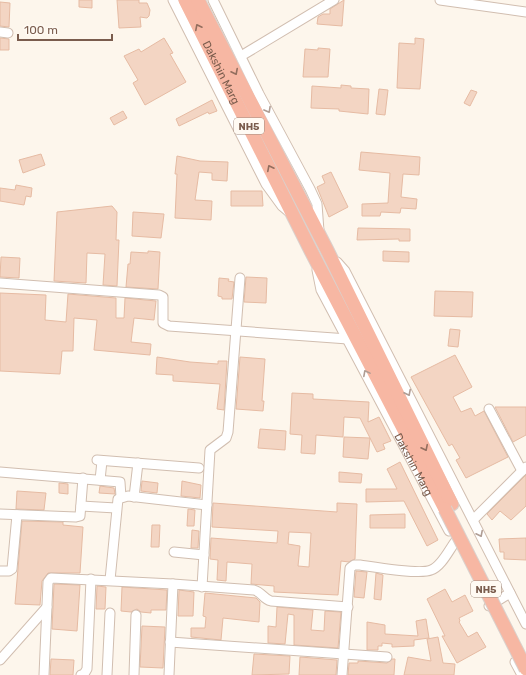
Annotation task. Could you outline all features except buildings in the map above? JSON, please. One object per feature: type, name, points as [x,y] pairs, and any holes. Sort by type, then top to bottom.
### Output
[{"type":"highway","name":"Dakshin Marg","points":[[185,0],[312,253],[526,650]]},
{"type":"highway","name":"Dakshin Marg","points":[[198,0],[327,250],[526,669]]},
{"type":"street","points":[[173,0],[266,184],[282,206],[294,216]]},
{"type":"street","points":[[213,0],[259,94],[317,204],[319,234]]},
{"type":"street","points":[[241,56],[334,0]]},
{"type":"street","points":[[440,0],[526,12]]},
{"type":"street","name":"Dakshin Marg","points":[[327,250],[345,271],[526,624]]},
{"type":"street","name":"Dakshin Marg","points":[[312,253],[321,290],[488,606],[522,675]]},
{"type":"street","points":[[202,587],[210,450],[226,438],[228,432],[240,278]]},
{"type":"street","points":[[0,283],[159,295],[163,297],[164,301],[165,325],[348,339]]},
{"type":"street","points":[[473,520],[524,469],[489,409]]},
{"type":"street","points":[[100,480],[100,460],[199,468]]},
{"type":"street","points":[[134,497],[138,463]]},
{"type":"street","points":[[0,472],[120,482],[122,496]]},
{"type":"street","points":[[0,514],[80,516],[83,478]]},
{"type":"street","points":[[110,580],[118,499],[122,496],[207,505]]},
{"type":"street","points":[[81,506],[116,508]]},
{"type":"street","points":[[0,571],[9,571],[12,568],[16,515]]},
{"type":"street","points":[[342,675],[350,568],[354,565],[431,571],[436,567],[454,542]]},
{"type":"street","points":[[174,552],[204,555]]},
{"type":"street","points":[[44,675],[48,582],[51,578],[110,580],[254,590],[262,593],[267,600],[271,601],[348,607]]},
{"type":"street","points":[[81,675],[84,674],[87,669],[91,579]]},
{"type":"street","points":[[169,675],[173,584]]},
{"type":"street","points":[[488,606],[510,593]]},
{"type":"street","points":[[0,660],[47,607]]},
{"type":"street","points":[[107,675],[110,613]]},
{"type":"street","points":[[134,675],[136,616]]},
{"type":"street","points":[[170,642],[387,657]]}]
